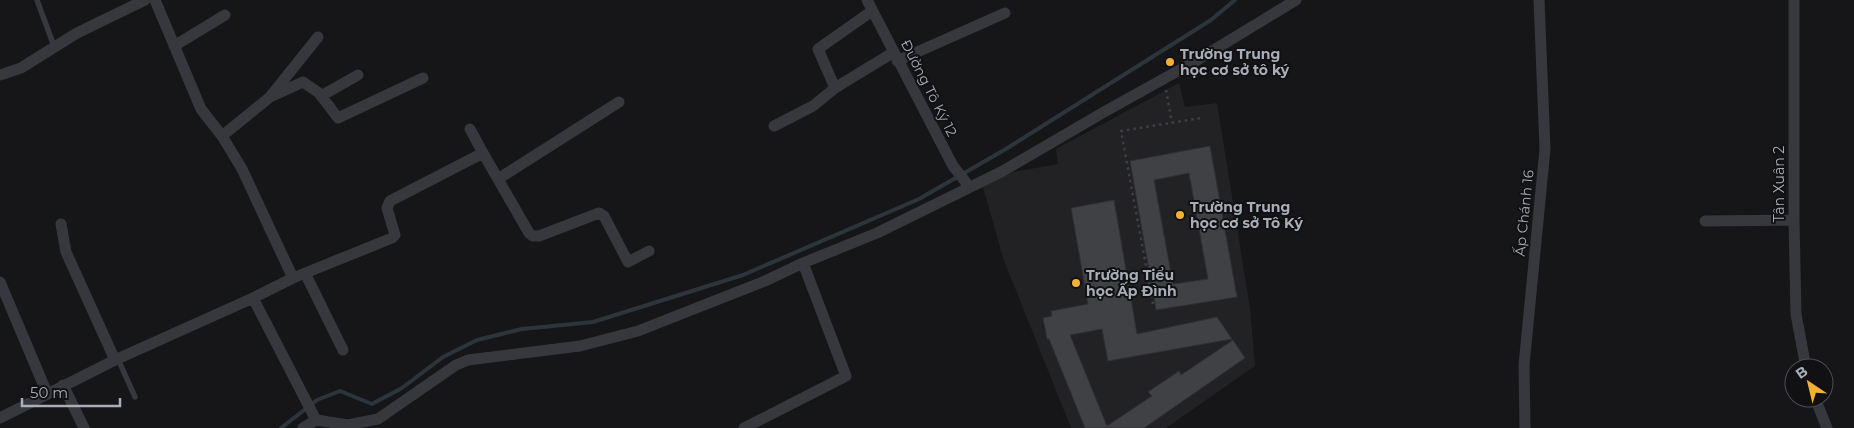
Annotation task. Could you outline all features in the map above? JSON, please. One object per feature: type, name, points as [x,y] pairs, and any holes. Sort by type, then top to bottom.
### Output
[{"type":"street","points":[[0,75],[21,68],[77,32],[145,0]]},
{"type":"street","points":[[155,0],[201,109],[222,136],[242,169],[293,278]]},
{"type":"street","name":"Đường Tô Ký 12","points":[[866,0],[953,166],[967,184]]},
{"type":"street","points":[[253,298],[314,417],[348,425],[365,423],[378,419],[456,365],[468,360],[580,346],[638,331],[765,281],[803,263],[877,233],[967,184],[1001,172],[1296,0]]},
{"type":"street","name":"Ấp Chánh 16","points":[[1525,428],[1524,365],[1545,149],[1539,0]]},
{"type":"street","name":"Tân Xuân 2","points":[[1794,0],[1796,314],[1804,358]]},
{"type":"street","points":[[835,88],[818,49],[872,12]]},
{"type":"street","points":[[774,126],[812,106],[835,88],[895,56],[1005,13]]},
{"type":"street","points":[[174,46],[224,15]]},
{"type":"street","points":[[222,136],[270,97],[318,37]]},
{"type":"street","points":[[321,96],[358,75]]},
{"type":"street","points":[[270,97],[303,82],[321,96],[338,118],[423,78]]},
{"type":"street","points":[[498,179],[619,102]]},
{"type":"street","points":[[470,130],[529,234],[539,236],[599,213],[604,216],[628,262],[649,251]]},
{"type":"street","points":[[0,418],[63,385],[293,278],[392,238],[395,235],[387,208],[390,201],[483,153]]},
{"type":"street","points":[[1705,221],[1794,220]]},
{"type":"street","points":[[61,224],[66,252],[117,360]]},
{"type":"street","points":[[744,428],[846,376],[803,263]]},
{"type":"street","points":[[305,273],[343,350]]},
{"type":"street","points":[[0,282],[47,393]]},
{"type":"street","points":[[63,385],[84,428]]},
{"type":"street","points":[[1819,408],[1827,428]]},
{"type":"street","points":[[303,428],[314,417]]},
{"type":"lane","points":[[37,0],[54,46]]},
{"type":"lane","points":[[117,360],[135,398]]},
{"type":"path","points":[[1163,79],[1172,123]]},
{"type":"path","points":[[1153,304],[1121,131],[1201,118]]},
{"type":"shaded area","name":"Trường Tiểu học Ấp Đình","points":[[1179,83],[1185,107],[1217,103],[1250,308],[1255,366],[1166,428],[1071,428],[1003,258],[983,187],[1013,172],[1058,164],[1056,149]]},
{"type":"building","points":[[1210,146],[1237,297],[1156,310],[1130,161]],"holes":[[[1189,173],[1208,279],[1173,284],[1154,180]]]},
{"type":"building","points":[[1114,200],[1137,334],[1217,317],[1232,339],[1108,361],[1102,329],[1070,335],[1107,426],[1152,396],[1148,392],[1179,371],[1181,375],[1233,340],[1245,358],[1144,428],[1085,428],[1049,339],[1047,339],[1043,318],[1052,316],[1051,311],[1088,304],[1071,208]]},
{"type":"waterway","points":[[281,428],[317,400],[340,391],[372,404],[402,388],[443,357],[477,340],[522,329],[593,322],[743,275],[919,199],[1006,149],[1211,20],[1235,0]]},
{"type":"place","name":"Trường Trung học cơ sở tô ký","points":[[1170,62]]},
{"type":"place","name":"Trường Trung học cơ sở Tô Ký","points":[[1180,215]]},
{"type":"place","name":"Trường Tiểu học Ấp Đình","points":[[1076,283]]}]
